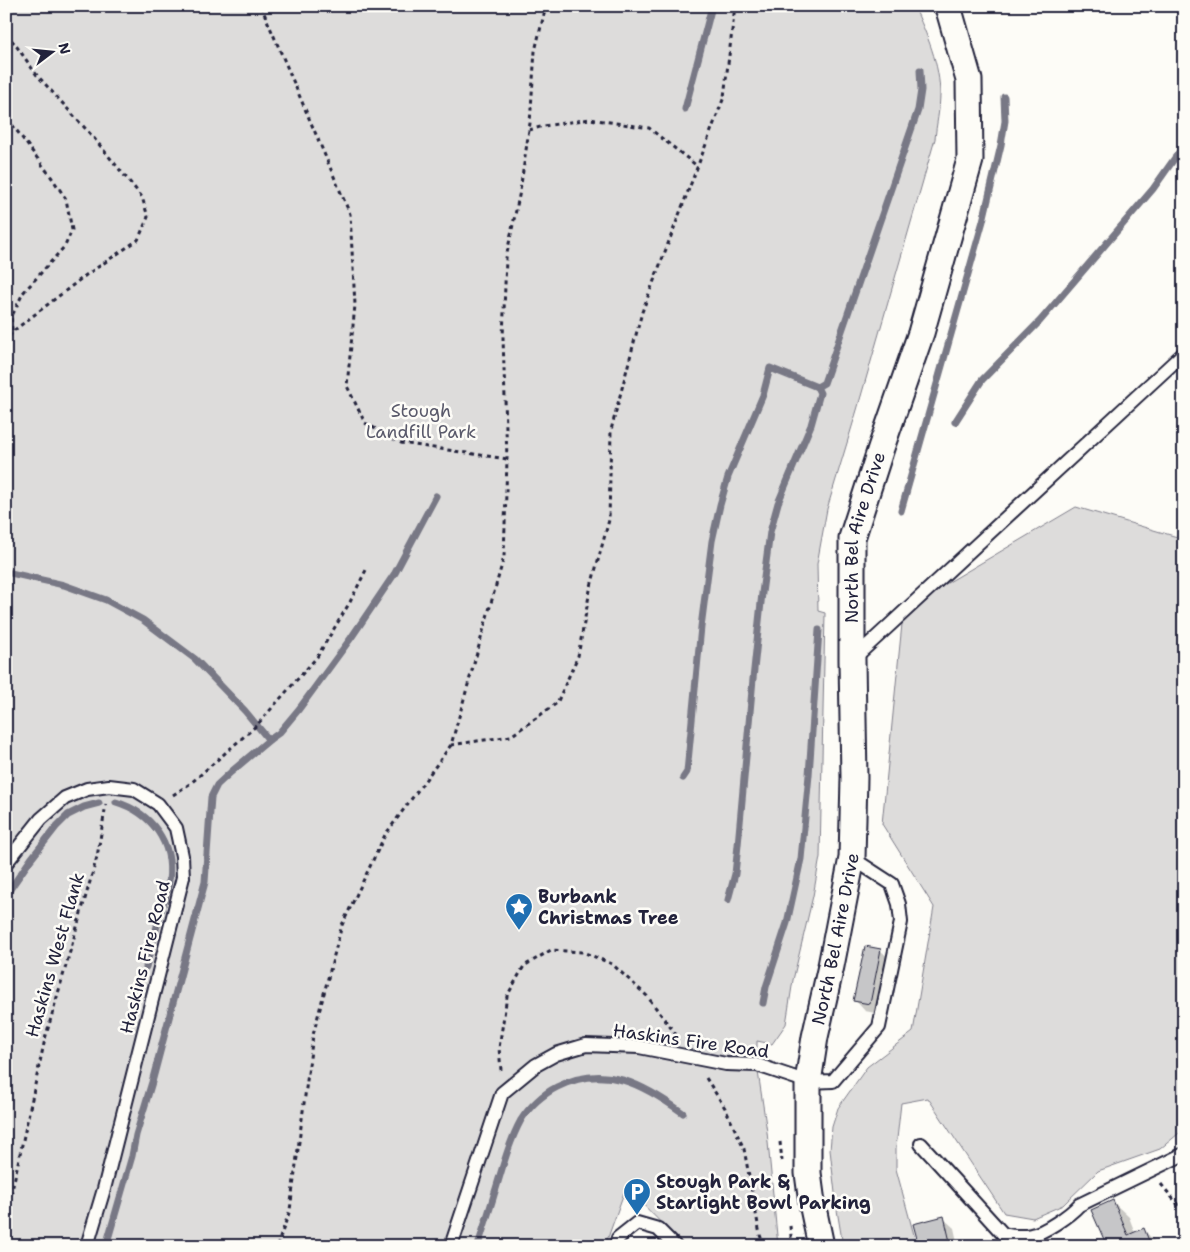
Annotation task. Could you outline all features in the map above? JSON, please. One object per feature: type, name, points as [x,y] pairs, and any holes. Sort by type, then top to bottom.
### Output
[{"type":"street","name":"North Bel Aire Drive","points":[[821,1246],[808,1173],[808,1082],[815,1037],[852,858],[854,778],[852,538],[921,332],[970,160],[969,80],[947,6]]},
{"type":"lane","points":[[852,660],[1184,353]]},
{"type":"lane","name":"Haskins Fire Road","points":[[6,863],[41,820],[65,798],[87,789],[109,786],[134,789],[158,804],[176,828],[182,856],[183,877],[104,1189],[87,1246]]},
{"type":"lane","name":"Haskins Fire Road","points":[[451,1246],[502,1094],[536,1065],[556,1054],[586,1045],[639,1047],[726,1064],[756,1066],[808,1082],[833,1081],[879,1027],[901,922],[900,904],[892,884],[852,858]]},
{"type":"lane","points":[[921,1144],[1003,1234],[1017,1236],[1033,1235],[1040,1232],[1074,1211],[1079,1205],[1184,1154]]},
{"type":"lane","points":[[616,1246],[618,1238],[637,1223],[658,1229],[674,1246]]},
{"type":"lane","points":[[1038,1246],[1040,1232]]},
{"type":"path","points":[[260,6],[350,214],[355,305],[346,386],[365,423],[402,443],[507,459]]},
{"type":"path","points":[[277,1246],[290,1210],[313,1035],[342,925],[385,835],[451,745],[504,558],[507,459],[503,338],[506,258],[520,191],[529,130],[535,51],[546,6]]},
{"type":"path","points":[[451,745],[511,736],[557,703],[578,656],[590,590],[609,520],[611,430],[642,312],[724,97],[735,6]]},
{"type":"path","points":[[6,34],[36,74],[93,137],[142,197],[148,217],[138,240],[86,275],[12,332],[6,342]]},
{"type":"path","points":[[6,119],[25,141],[66,199],[72,230],[65,246],[23,293],[11,318],[12,332]]},
{"type":"path","points":[[529,130],[590,119],[649,128],[697,166]]},
{"type":"path","points":[[158,804],[191,783],[257,725],[317,657],[350,602],[366,570]]},
{"type":"path","name":"Haskins West Flank","points":[[6,1218],[45,1039],[97,857],[109,786]]},
{"type":"path","points":[[1147,1172],[1184,1212]]},
{"type":"path","points":[[760,1235],[764,1246]]},
{"type":"green space","name":"Stough Landfill Park","points":[[6,6],[914,6],[928,39],[938,73],[940,101],[935,139],[827,509],[817,564],[818,611],[825,613],[820,857],[813,896],[793,980],[786,1024],[772,1044],[757,1041],[757,1065],[767,1132],[778,1246],[684,1246],[626,1187],[605,1246],[6,1246]]},
{"type":"green space","points":[[1076,507],[1184,539],[1184,1129],[1160,1149],[1098,1171],[1063,1205],[1033,1218],[1004,1213],[928,1098],[901,1103],[896,1148],[896,1169],[917,1246],[843,1246],[830,1150],[832,1127],[838,1108],[867,1067],[913,1032],[934,907],[882,824],[902,624],[893,615]]},
{"type":"building","points":[[865,946],[881,949],[870,1004],[853,1001]]},
{"type":"building","points":[[1113,1200],[1128,1235],[1144,1228],[1151,1246],[1102,1246],[1106,1244],[1091,1210]]},
{"type":"building","points":[[944,1216],[951,1246],[919,1246],[913,1224]]},
{"type":"waterway","points":[[685,109],[712,6]]},
{"type":"waterway","points":[[683,778],[687,772],[701,627],[712,541],[728,477],[763,395],[770,368],[817,387],[824,383],[918,110],[921,90],[920,70]]},
{"type":"waterway","points":[[901,511],[983,221],[1001,145],[1005,121],[1004,97]]},
{"type":"waterway","points":[[955,422],[982,380],[1040,321],[1153,189],[1184,145]]},
{"type":"waterway","points":[[728,900],[735,874],[753,679],[770,532],[778,503],[811,425],[820,393],[817,387]]},
{"type":"waterway","points":[[6,572],[64,585],[106,600],[143,620],[195,659],[245,711],[269,740],[279,733],[299,709],[351,638],[395,573],[436,496]]},
{"type":"waterway","points":[[763,1003],[766,987],[787,923],[801,859],[819,630]]},
{"type":"waterway","points":[[106,1246],[205,882],[211,797],[217,785],[269,740]]},
{"type":"waterway","points":[[116,802],[129,807],[150,822],[158,831],[168,854],[170,867],[168,888],[146,967]]},
{"type":"waterway","points":[[6,895],[31,859],[68,815],[84,807],[99,803]]},
{"type":"waterway","points":[[478,1246],[516,1129],[532,1106],[552,1090],[575,1080],[607,1077],[623,1080],[653,1093],[683,1113]]},
{"type":"place","name":"Burbank Christmas Tree","points":[[519,931]]},
{"type":"place","name":"Stough Park & Starlight Bowl Parking","points":[[637,1216]]}]
